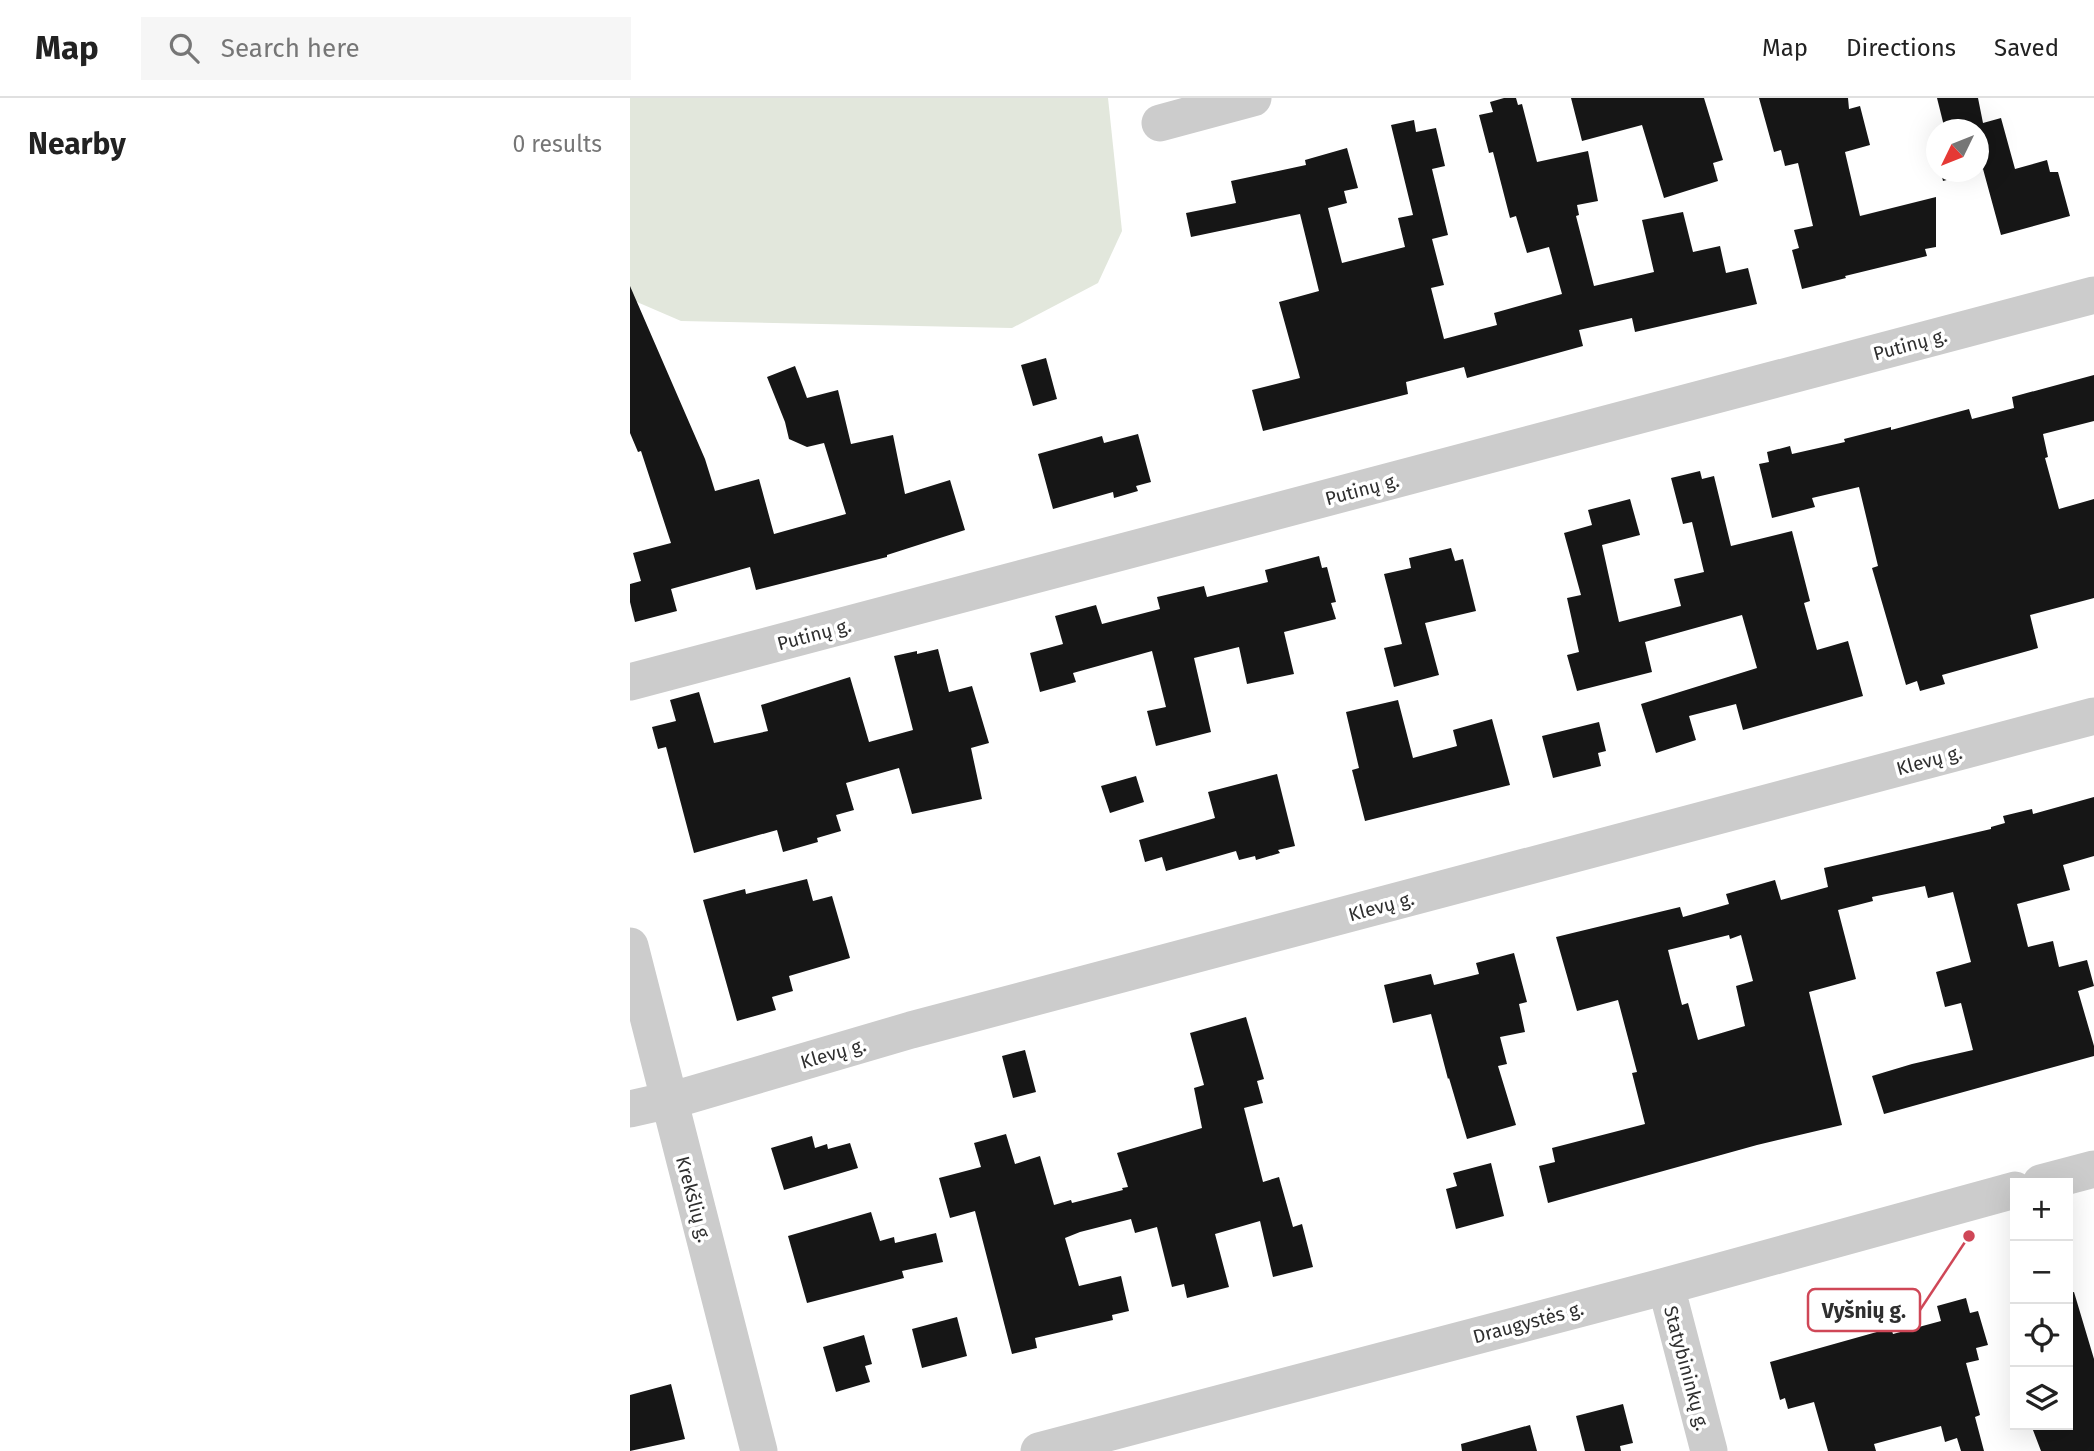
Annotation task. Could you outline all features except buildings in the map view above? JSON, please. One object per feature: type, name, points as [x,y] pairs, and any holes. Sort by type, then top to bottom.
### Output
[{"type":"street","points":[[1160,123],[1253,98]]},
{"type":"street","name":"Putinų g.","points":[[630,682],[2094,295]]},
{"type":"street","name":"Klevų g.","points":[[630,1109],[911,1030],[2094,716]]},
{"type":"street","name":"Krekšlių g.","points":[[630,946],[760,1451]]},
{"type":"street","points":[[2060,1178],[2094,1169]]},
{"type":"street","name":"Draugystės g.","points":[[1039,1451],[1666,1286],[2010,1191]]},
{"type":"street","name":"Statybininkų g.","points":[[1666,1286],[1709,1451]]},
{"type":"shaded area","points":[[630,98],[1108,98],[1122,231],[1098,283],[1012,328],[681,321],[630,299]]},
{"type":"place","name":"Vyšnių g.","points":[[1969,1236]]}]
